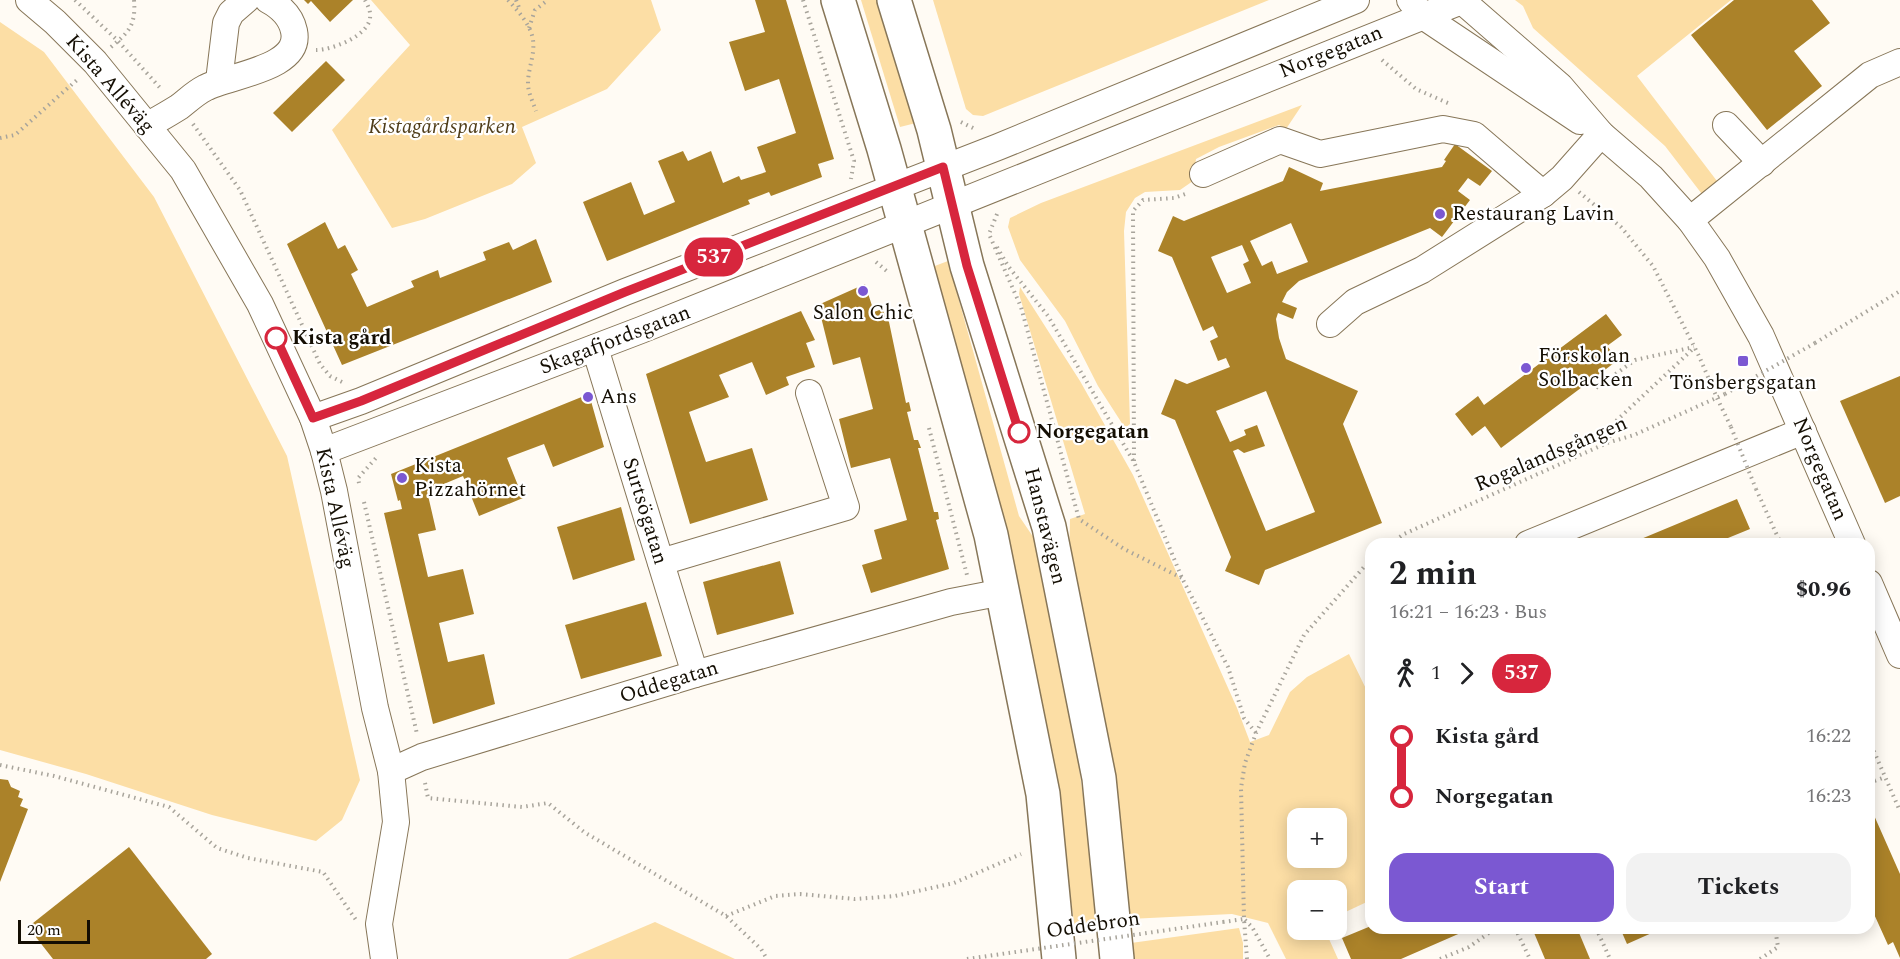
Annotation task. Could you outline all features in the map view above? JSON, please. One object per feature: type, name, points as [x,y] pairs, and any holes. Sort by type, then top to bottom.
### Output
[{"type":"main road","points":[[838,0],[894,186],[991,535],[975,597],[1043,794],[1046,953]]},
{"type":"main road","name":"Hanstavägen","points":[[894,0],[934,130],[967,266],[1049,527],[1100,778],[1117,959]]},
{"type":"street","name":"Kista Alléväg","points":[[28,0],[55,22],[95,62],[183,170],[260,304],[313,418],[334,491],[375,708],[391,771],[396,822],[379,924],[384,959]]},
{"type":"street","points":[[219,81],[226,23],[231,13],[246,0]]},
{"type":"street","points":[[147,126],[203,88],[270,66],[292,49],[294,31],[290,21],[284,11],[268,0]]},
{"type":"street","name":"Norgegatan","points":[[894,186],[1009,142],[1356,0]]},
{"type":"street","name":"Norgegatan","points":[[905,225],[1417,8],[1463,0],[1560,86],[1601,134]]},
{"type":"street","name":"Norgegatan","points":[[1417,8],[1547,100],[1601,134],[1651,177],[1690,220],[1717,258],[1761,336],[1849,538]]},
{"type":"street","points":[[1690,220],[1870,75],[1900,62]]},
{"type":"street","points":[[1726,125],[1762,163]]},
{"type":"street","points":[[1203,174],[1280,140],[1320,154],[1443,129],[1474,135],[1543,194]]},
{"type":"street","points":[[1330,324],[1355,302],[1422,270],[1543,194],[1562,178],[1601,134]]},
{"type":"street","name":"Skagafjordsgatan","points":[[313,418],[361,401],[625,292],[894,186]]},
{"type":"street","name":"Skagafjordsgatan","points":[[324,451],[595,348],[905,225]]},
{"type":"street","name":"Surtsögatan","points":[[595,348],[695,674]]},
{"type":"street","points":[[661,562],[846,507],[809,393]]},
{"type":"street","points":[[1543,538],[1803,431]]},
{"type":"street","points":[[1875,594],[1895,630],[1900,655]]},
{"type":"street","name":"Oddegatan","points":[[391,771],[422,757],[695,674],[975,597]]},
{"type":"path","points":[[75,0],[118,41]]},
{"type":"path","points":[[0,138],[15,135],[129,32],[135,15],[134,0]]},
{"type":"path","points":[[292,49],[322,50],[351,39],[365,30],[370,20],[370,10],[365,0]]},
{"type":"path","points":[[508,0],[521,14]]},
{"type":"path","points":[[516,0],[533,38],[534,55],[528,82],[529,93],[536,111]]},
{"type":"path","points":[[528,28],[535,10],[548,0]]},
{"type":"path","points":[[803,0],[854,161],[851,182]]},
{"type":"path","points":[[959,121],[974,129]]},
{"type":"path","points":[[1134,462],[1133,211],[1143,200],[1174,198],[1189,192],[1203,174]]},
{"type":"path","points":[[244,212],[252,215],[320,364],[330,376],[342,382],[348,381]]},
{"type":"path","points":[[998,212],[989,234],[1021,307],[1078,519],[1124,549],[1182,578]]},
{"type":"path","points":[[989,234],[1008,266],[1048,316],[1134,462],[1182,578],[1228,668],[1244,718],[1256,733]]},
{"type":"path","points":[[875,261],[890,273]]},
{"type":"path","name":"Rogalandsgången","points":[[1398,538],[1607,443],[1634,435],[1717,398],[1815,343],[1900,291]]},
{"type":"path","points":[[1596,388],[1635,360],[1695,347],[1616,421],[1607,443]]},
{"type":"path","points":[[1699,356],[1778,538]]},
{"type":"path","points":[[928,424],[975,597]]},
{"type":"path","points":[[361,490],[358,478],[379,455]]},
{"type":"path","points":[[363,501],[422,757],[428,798],[522,807],[548,803],[584,832],[726,916],[761,949],[767,959]]},
{"type":"path","points":[[1247,959],[1241,788],[1245,763],[1256,733],[1304,634],[1365,566]]},
{"type":"path","points":[[1875,753],[1900,811]]},
{"type":"path","points":[[0,765],[54,776],[169,807],[218,848],[248,858],[324,872],[367,937],[379,924]]},
{"type":"path","points":[[1875,781],[1886,777]]},
{"type":"path","points":[[1020,843],[1023,865]]},
{"type":"path","points":[[726,916],[775,896],[800,894],[855,899],[895,896],[954,883],[1021,853]]},
{"type":"path","points":[[1244,920],[1252,927],[1270,959]]},
{"type":"path","name":"Oddebron","points":[[967,959],[1244,920]]},
{"type":"path","points":[[1440,959],[1469,947],[1487,934]]},
{"type":"path","points":[[1518,934],[1530,959]]},
{"type":"path","points":[[1599,934],[1610,959]]},
{"type":"path","points":[[1760,959],[1778,947],[1776,934]]},
{"type":"path","points":[[1522,959],[1526,951]]},
{"type":"path","points":[[1035,959],[1046,953]]},
{"type":"green space","name":"Kistagårdsparken","points":[[371,0],[651,0],[661,30],[607,89],[522,127],[536,163],[512,184],[425,219],[392,228],[332,130],[410,45]]},
{"type":"green space","points":[[861,0],[878,0],[916,123],[900,127]]},
{"type":"green space","points":[[933,0],[1269,0],[983,116],[973,115],[966,109]]},
{"type":"green space","points":[[1515,0],[1731,0],[1637,76],[1720,185],[1705,198],[1665,146],[1533,28],[1523,6]]},
{"type":"green space","points":[[0,22],[44,52],[154,197],[287,456],[360,780],[342,820],[316,841],[212,815],[86,774],[0,750]]},
{"type":"green space","points":[[1302,105],[1286,129],[1279,125],[1219,147],[1196,159],[1193,181],[1180,190],[1145,192],[1135,198],[1126,212],[1124,231],[1130,424],[1125,428],[1098,386],[1065,321],[1020,260],[1008,227],[1010,218],[1041,203]]},
{"type":"green space","points":[[948,261],[1019,516],[1038,544],[1074,732],[1101,923],[1075,928],[1037,689],[1009,547],[973,407],[932,267]]},
{"type":"green space","points":[[1020,287],[1080,381],[1133,475],[1250,742],[1269,735],[1290,692],[1307,677],[1349,654],[1365,687],[1365,903],[1347,911],[1347,880],[1287,880],[1287,940],[1329,940],[1338,959],[1286,959],[1268,923],[1232,914],[1129,919],[1069,561],[1070,519],[1085,514],[1019,294]]},
{"type":"green space","points":[[655,922],[735,959],[568,959]]},
{"type":"green space","points":[[1239,928],[1243,943],[1243,959],[1133,959],[1131,943]]},
{"type":"building","points":[[304,0],[353,0],[330,22],[311,1],[308,4]]},
{"type":"building","points":[[755,0],[786,0],[834,159],[818,164],[822,177],[771,196],[769,192],[748,200],[750,204],[607,261],[583,202],[631,182],[644,215],[675,202],[658,161],[683,151],[688,161],[711,151],[723,183],[739,176],[741,180],[766,172],[757,147],[796,133],[779,79],[745,91],[729,42],[765,32]]},
{"type":"building","points":[[1734,0],[1812,0],[1830,23],[1794,51],[1822,86],[1767,130],[1691,35]]},
{"type":"building","points":[[326,61],[345,80],[292,132],[273,113]]},
{"type":"building","points":[[1455,144],[1492,171],[1480,186],[1468,178],[1458,191],[1470,200],[1442,237],[1430,228],[1299,281],[1287,292],[1282,302],[1297,308],[1293,319],[1278,313],[1276,319],[1286,359],[1358,391],[1343,424],[1382,523],[1265,570],[1259,585],[1225,571],[1231,557],[1175,420],[1161,414],[1175,379],[1187,384],[1230,367],[1226,358],[1218,361],[1210,341],[1218,337],[1213,326],[1203,331],[1172,257],[1158,251],[1173,216],[1184,221],[1283,181],[1289,167],[1323,183],[1320,191],[1442,167],[1446,161],[1444,160]],"holes":[[[1291,223],[1308,262],[1277,274],[1272,261],[1262,266],[1250,241]],[[1242,245],[1249,261],[1243,264],[1251,283],[1227,293],[1211,257]],[[1266,391],[1315,512],[1266,531],[1233,451],[1238,449],[1244,453],[1265,446],[1257,425],[1244,430],[1246,435],[1230,442],[1216,411]]]},
{"type":"building","points":[[325,222],[338,249],[345,245],[358,270],[351,274],[367,307],[414,287],[411,281],[438,270],[440,278],[486,260],[483,252],[509,242],[513,250],[536,239],[552,282],[342,365],[287,244]]},
{"type":"building","points":[[865,284],[874,312],[882,309],[889,322],[906,403],[909,402],[911,411],[907,412],[914,440],[918,440],[921,448],[918,448],[934,512],[938,512],[939,519],[936,520],[949,569],[871,593],[862,565],[882,559],[874,530],[907,520],[890,458],[851,468],[839,419],[873,409],[860,357],[833,365],[818,305]]},
{"type":"building","points":[[801,311],[815,340],[806,343],[815,367],[786,377],[789,385],[766,395],[752,362],[719,375],[729,397],[689,412],[706,462],[752,448],[768,500],[690,524],[646,374]]},
{"type":"building","points":[[1606,314],[1622,335],[1607,346],[1618,360],[1501,448],[1485,426],[1472,436],[1455,414],[1478,396],[1484,405]]},
{"type":"building","points":[[1900,376],[1900,496],[1885,503],[1840,401]]},
{"type":"building","points":[[589,394],[604,447],[553,467],[544,444],[507,458],[523,498],[479,516],[463,476],[427,491],[436,530],[418,534],[428,577],[463,569],[474,614],[439,623],[448,662],[484,654],[495,704],[433,724],[384,513],[402,509],[391,474]]},
{"type":"building","points":[[1737,499],[1750,529],[1728,538],[1643,538]]},
{"type":"building","points":[[621,507],[635,560],[573,580],[557,527]]},
{"type":"building","points":[[780,561],[794,614],[717,635],[703,582]]},
{"type":"building","points":[[646,602],[662,656],[581,679],[565,625]]},
{"type":"building","points":[[0,779],[8,780],[11,787],[20,791],[18,797],[23,799],[20,806],[28,809],[0,882]]},
{"type":"building","points":[[1875,818],[1900,874],[1900,958],[1893,942],[1888,945],[1875,916]]},
{"type":"building","points":[[129,847],[212,954],[206,959],[53,959],[28,927]]},
{"type":"building","points":[[1365,928],[1365,934],[1458,934],[1401,959],[1351,959],[1343,940],[1347,940],[1347,936]]},
{"type":"building","points":[[1535,934],[1580,934],[1590,959],[1545,959]]},
{"type":"building","points":[[1623,934],[1650,934],[1627,944]]},
{"type":"bus line","name":"537","points":[[276,338],[313,418],[361,401],[625,292],[943,167],[967,266],[1019,432]]},
{"type":"place","name":"Restaurang Lavin","points":[[1440,214]]},
{"type":"place","name":"Salon Chic","points":[[863,291]]},
{"type":"place","name":"Kista gård","points":[[276,338]]},
{"type":"place","name":"Tönsbergsgatan","points":[[1743,361]]},
{"type":"place","name":"Förskolan Solbacken","points":[[1526,368]]},
{"type":"place","name":"Ans","points":[[588,397]]},
{"type":"place","name":"Norgegatan","points":[[1019,432]]},
{"type":"place","name":"Kista Pizzahörnet","points":[[402,478]]}]
